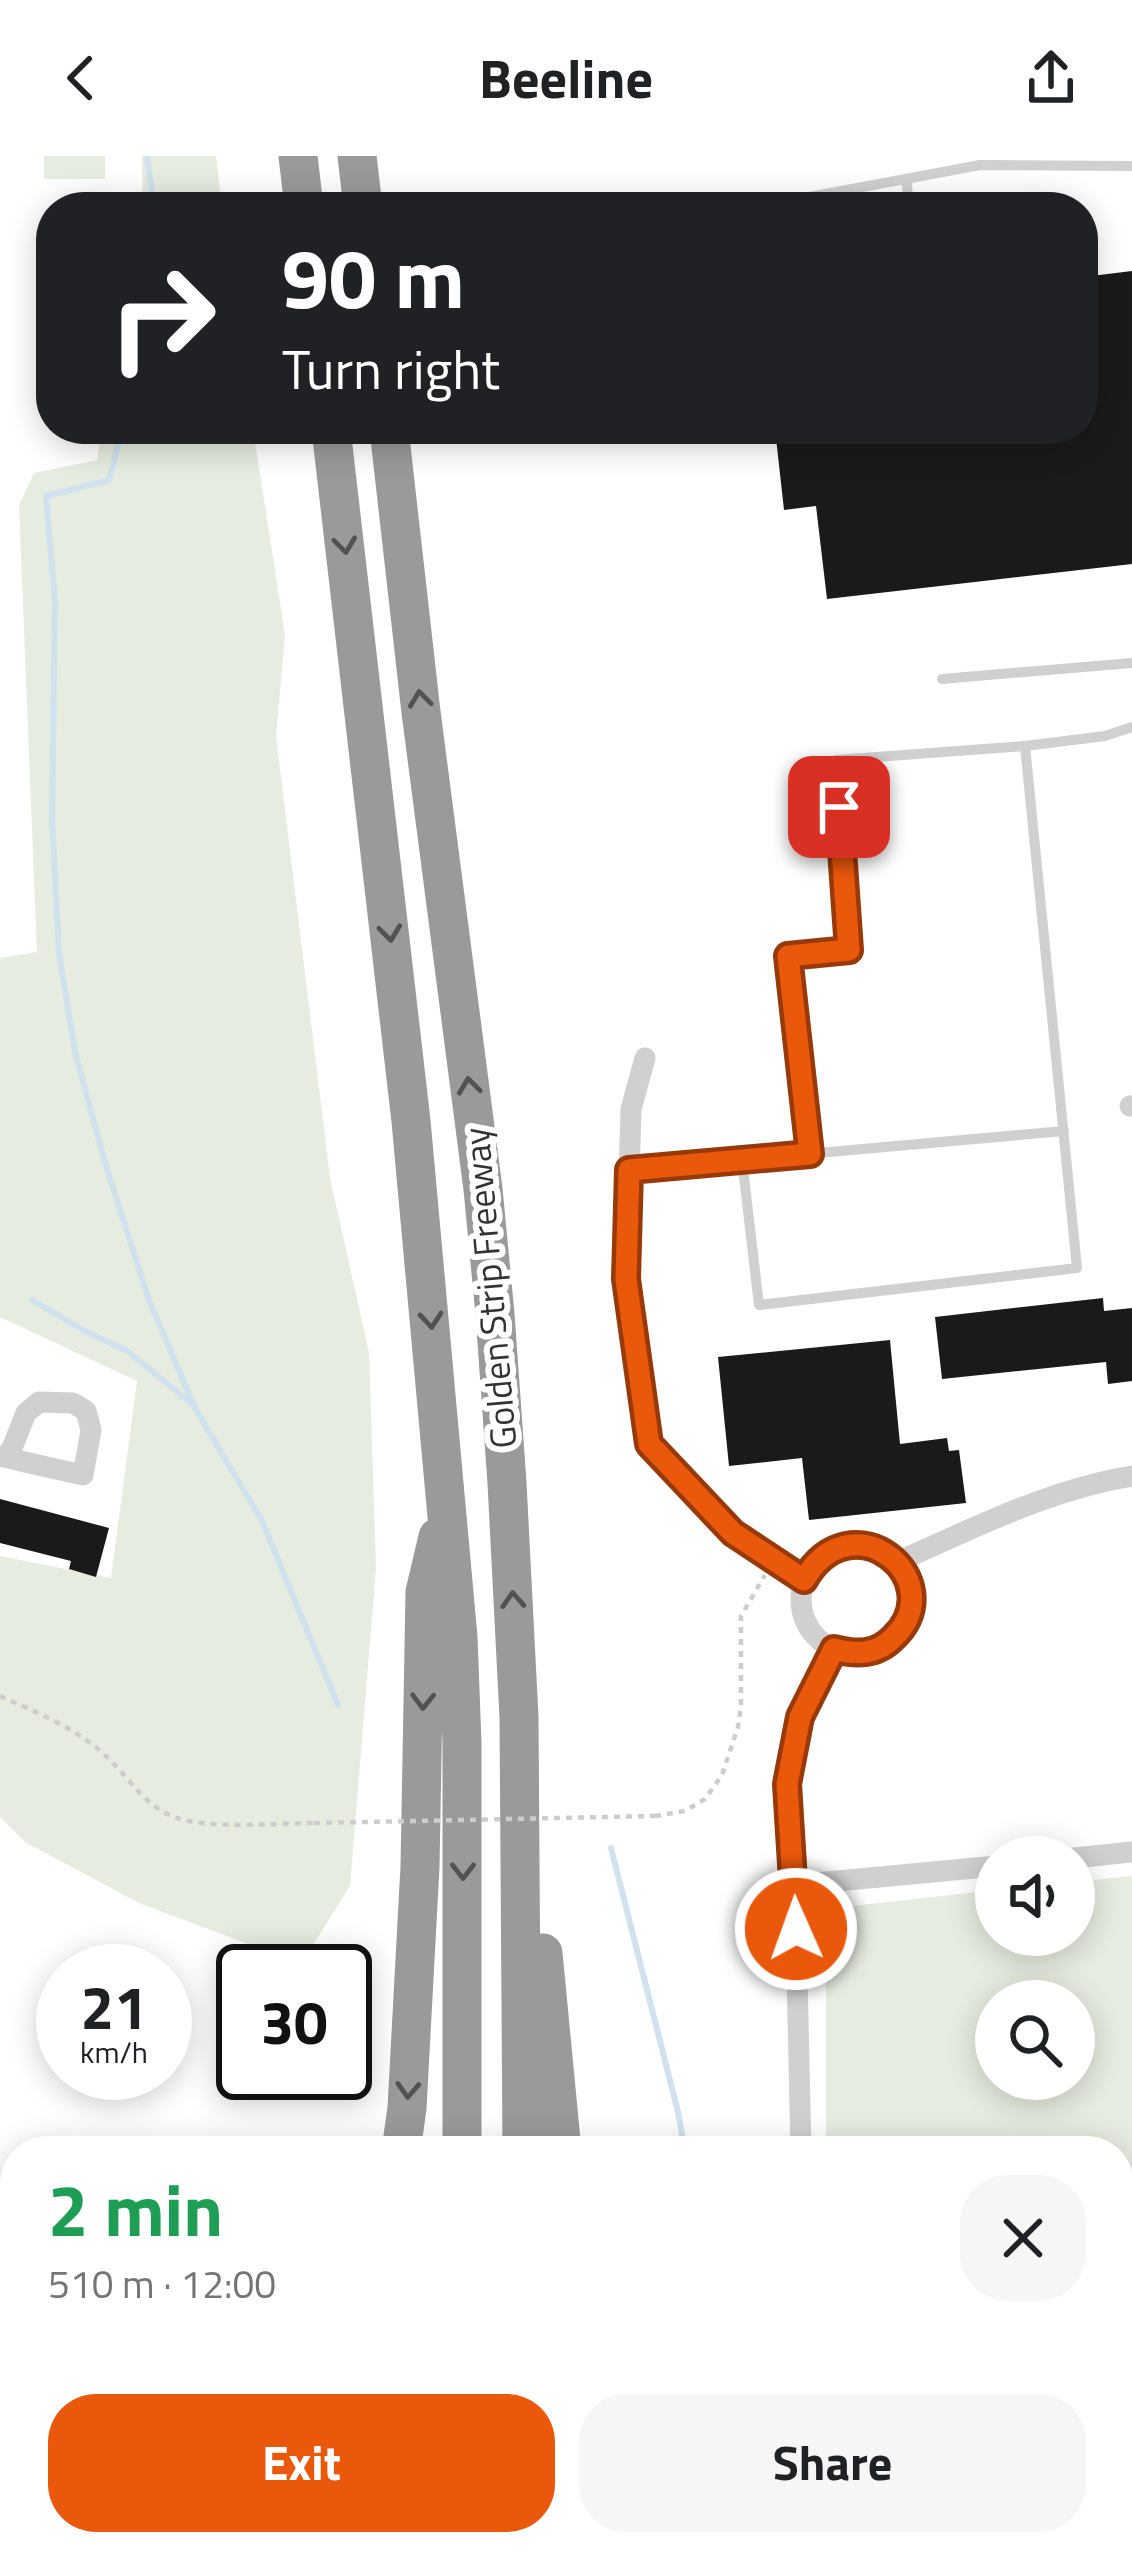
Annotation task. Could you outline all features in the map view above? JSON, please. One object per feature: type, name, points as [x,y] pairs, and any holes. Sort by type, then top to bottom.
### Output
[{"type":"highway","points":[[298,156],[302,192]]},
{"type":"highway","points":[[357,156],[361,192]]},
{"type":"highway","name":"Golden Strip Freeway","points":[[333,444],[409,1097],[458,1636],[462,2136]]},
{"type":"highway","name":"Golden Strip Freeway","points":[[390,444],[485,1210],[507,1483],[519,1717],[522,2136]]},
{"type":"highway","points":[[403,2136],[420,1867],[425,1592],[446,1502]]},
{"type":"highway","points":[[519,1717],[561,2136]]},
{"type":"street","points":[[645,1058],[631,1109],[626,1279],[649,1444],[733,1533],[804,1580]]},
{"type":"street","points":[[897,1562],[1093,1482],[1132,1477]]},
{"type":"street","points":[[845,1545],[864,1545],[882,1550],[897,1562],[907,1577],[909,1614],[888,1644],[852,1654],[834,1649],[809,1628],[801,1596],[804,1580],[828,1552],[845,1545]]},
{"type":"street","points":[[800,2136],[795,1885],[787,1784],[800,1717],[834,1649]]},
{"type":"street","points":[[1095,1856],[1132,1852]]},
{"type":"street","points":[[795,1885],[975,1868]]},
{"type":"lane","points":[[837,192],[980,165],[1132,166]]},
{"type":"lane","points":[[907,179],[907,192]]},
{"type":"lane","points":[[942,679],[1132,664]]},
{"type":"lane","points":[[810,1154],[788,956],[849,950],[836,760],[1025,746],[1106,736],[1132,727]]},
{"type":"lane","points":[[742,1160],[759,1305],[1077,1268],[1025,746]]},
{"type":"lane","points":[[629,1170],[1064,1132]]},
{"type":"path","points":[[0,1696],[76,1733],[105,1754],[151,1803],[173,1817],[203,1823],[655,1816],[685,1811],[705,1799],[722,1775],[741,1705],[740,1616],[775,1561]]},
{"type":"shaded area","points":[[44,156],[105,156],[105,179],[44,179]]},
{"type":"shaded area","points":[[142,156],[216,156],[220,192],[143,192]]},
{"type":"shaded area","points":[[99,444],[255,444],[285,635],[276,736],[330,1178],[369,1353],[376,1568],[350,1886],[314,1944],[248,1944],[139,1903],[25,1842],[0,1817],[0,1556],[111,1578],[137,1381],[0,1317],[0,958],[37,952],[19,505],[34,473],[97,460]]},
{"type":"shaded area","points":[[1132,1876],[1132,2136],[826,2136],[826,1909],[975,1892],[975,1956],[1095,1956],[1095,1880]]},
{"type":"building","points":[[1132,271],[1132,564],[827,599],[816,506],[784,510],[777,444],[1098,444],[1098,275]]},
{"type":"building","points":[[1103,1298],[1104,1311],[1132,1308],[1132,1381],[1108,1384],[1106,1362],[942,1379],[935,1317]]},
{"type":"building","points":[[890,1340],[900,1444],[947,1438],[949,1451],[959,1450],[966,1503],[809,1520],[802,1458],[729,1466],[718,1357]]},
{"type":"building","points":[[0,1499],[109,1528],[96,1577],[69,1569],[71,1561],[0,1543]]},
{"type":"waterway","points":[[147,156],[152,192]]},
{"type":"waterway","points":[[118,444],[109,480],[46,496],[55,602],[52,818],[59,953],[75,1052],[149,1300],[195,1408],[262,1521],[338,1705]]},
{"type":"waterway","points":[[32,1300],[129,1352],[193,1405]]},
{"type":"waterway","points":[[611,1848],[682,2136]]},
{"type":"route","points":[[796,1929],[787,1784],[800,1717],[834,1649],[852,1654],[888,1644],[909,1614],[911,1595],[897,1562],[882,1550],[864,1545],[845,1545],[828,1552],[804,1580],[733,1533],[649,1444],[626,1279],[629,1170],[810,1154],[788,956],[849,950],[839,807]]}]
